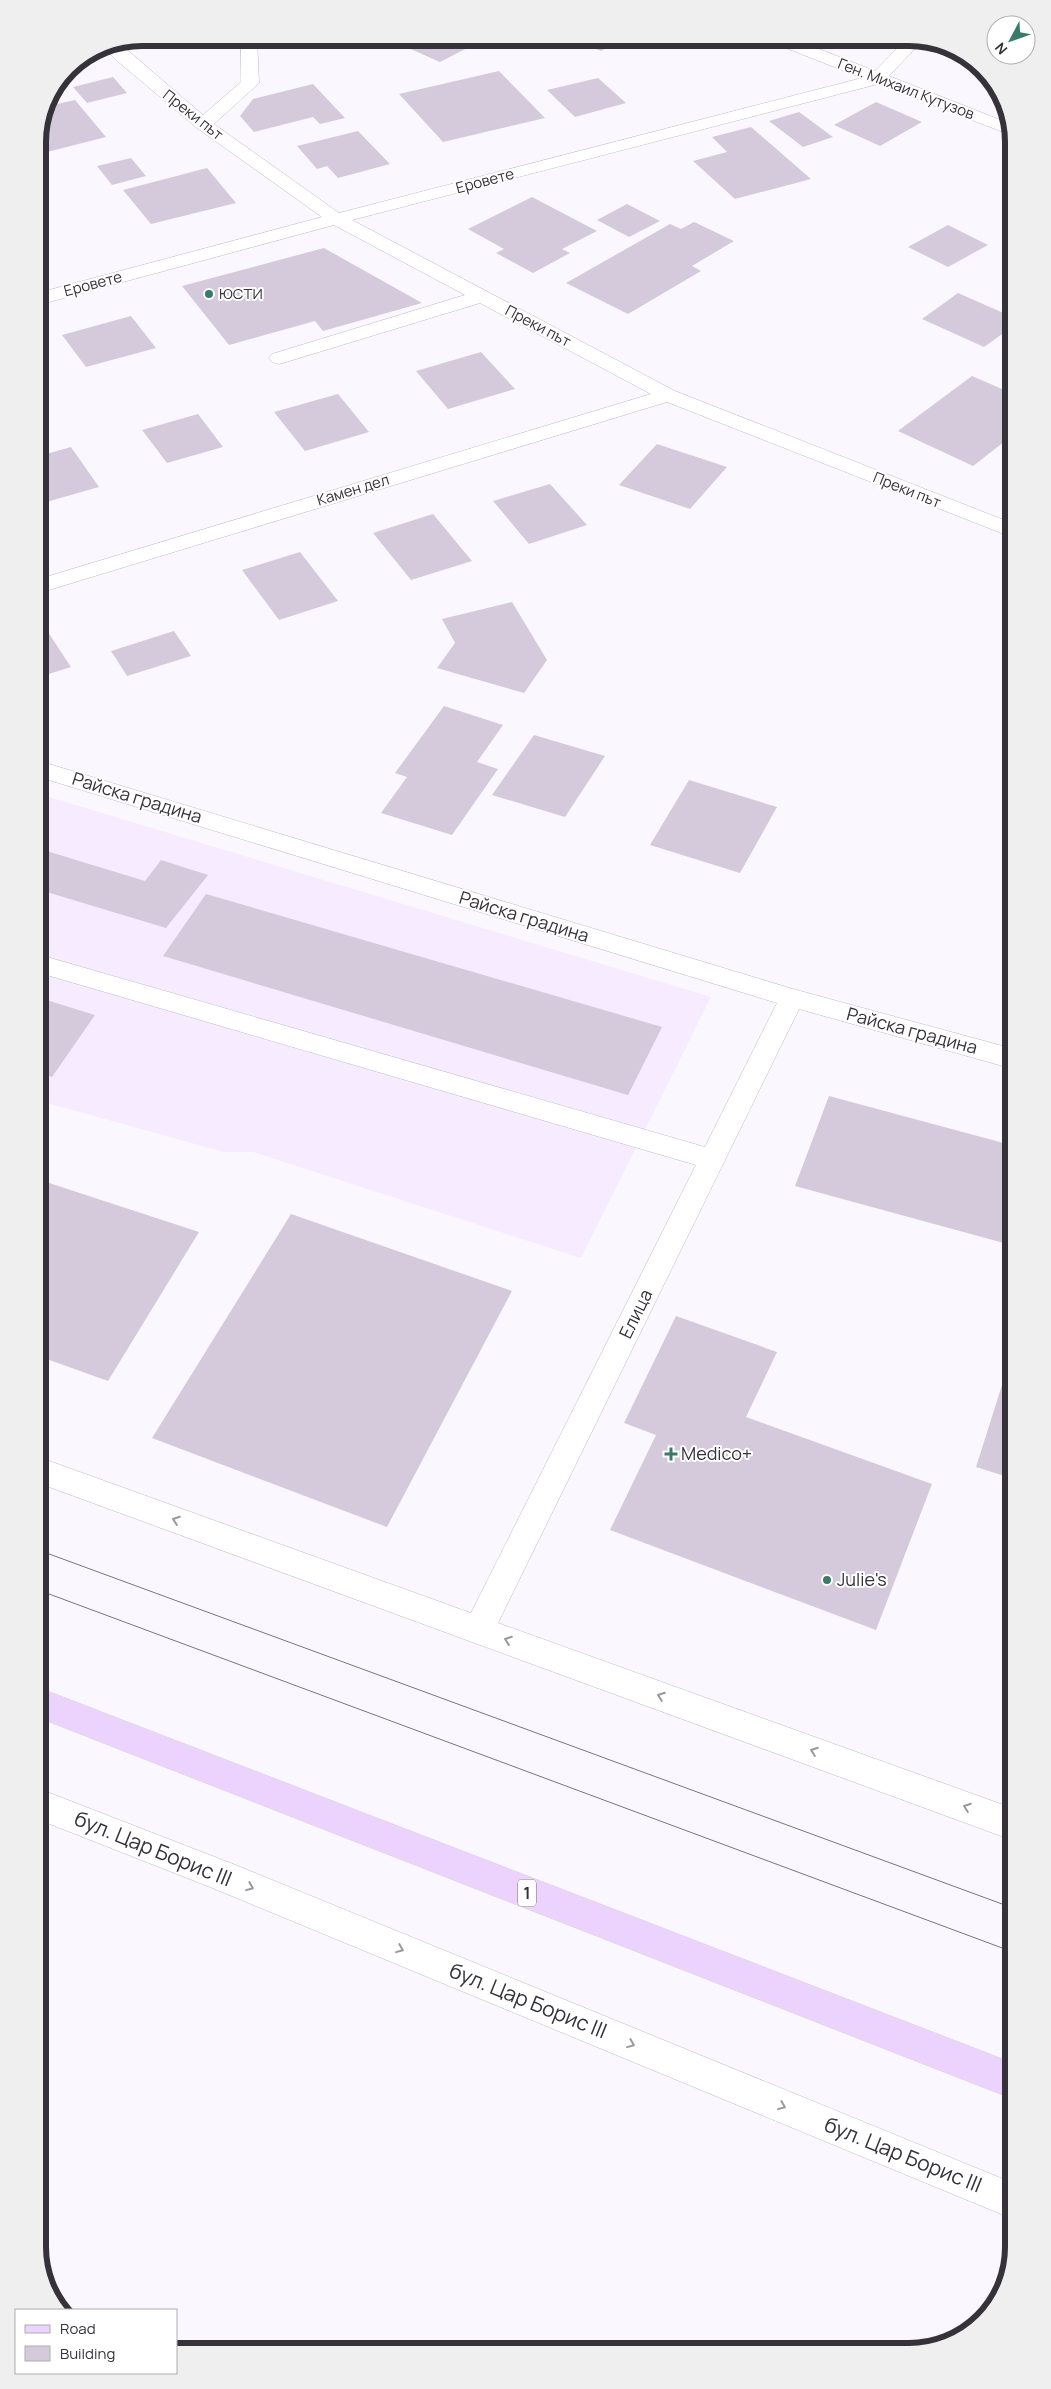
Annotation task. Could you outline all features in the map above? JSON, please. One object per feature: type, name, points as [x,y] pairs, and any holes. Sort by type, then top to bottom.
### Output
[{"type":"main road","name":"1","points":[[46,1706],[1005,2078]]},
{"type":"street","points":[[203,124],[250,84],[249,46]]},
{"type":"street","name":"Ген. Михаил Кутузов","points":[[797,46],[1004,127]]},
{"type":"street","points":[[877,79],[908,46]]},
{"type":"street","name":"Преки път","points":[[116,50],[203,124],[336,219],[668,395],[1005,528]]},
{"type":"street","name":"Еровете","points":[[46,297],[336,219],[877,79]]},
{"type":"street","points":[[279,358],[482,296]]},
{"type":"street","name":"Камен дел","points":[[46,584],[668,395]]},
{"type":"street","name":"Райска градина","points":[[46,771],[792,998],[1005,1057]]},
{"type":"street","points":[[46,966],[712,1160]]},
{"type":"street","name":"Елица","points":[[479,1630],[792,998]]},
{"type":"street","points":[[46,1473],[1005,1821]]},
{"type":"street","name":"бул. Цар Борис III","points":[[46,1807],[230,1879],[1005,2198]]},
{"type":"shaded area","points":[[46,796],[711,997],[581,1258],[253,1152],[224,1152],[46,1103]]},
{"type":"building","points":[[404,46],[471,46],[440,62]]},
{"type":"building","points":[[589,46],[611,46],[601,51]]},
{"type":"building","points":[[499,71],[545,118],[443,142],[399,94]]},
{"type":"building","points":[[113,77],[127,93],[87,103],[73,87]]},
{"type":"building","points":[[598,78],[626,103],[575,117],[547,90]]},
{"type":"building","points":[[313,84],[345,118],[320,124],[313,117],[254,132],[240,116],[253,99]]},
{"type":"building","points":[[75,100],[106,137],[47,152],[46,136],[54,105]]},
{"type":"building","points":[[876,102],[922,122],[880,146],[834,125]]},
{"type":"building","points":[[799,112],[833,137],[803,147],[769,121]]},
{"type":"building","points":[[751,127],[811,179],[735,199],[693,161],[727,152],[712,137]]},
{"type":"building","points":[[358,131],[390,164],[338,178],[327,166],[317,169],[297,146]]},
{"type":"building","points":[[131,158],[146,176],[112,185],[97,166]]},
{"type":"building","points":[[207,168],[236,203],[151,224],[123,190]]},
{"type":"building","points":[[532,197],[597,231],[562,249],[570,253],[533,273],[496,253],[504,249],[468,229]]},
{"type":"building","points":[[627,204],[660,221],[629,237],[597,220]]},
{"type":"building","points":[[694,222],[734,241],[692,266],[701,271],[628,314],[566,283],[670,224],[681,229]]},
{"type":"building","points":[[948,225],[988,245],[948,267],[908,247]]},
{"type":"building","points":[[324,248],[422,303],[323,331],[315,321],[229,345],[182,286]]},
{"type":"building","points":[[958,293],[1005,314],[1005,332],[984,347],[922,319]]},
{"type":"building","points":[[131,316],[156,348],[86,367],[62,335]]},
{"type":"building","points":[[481,352],[515,389],[448,409],[416,371]]},
{"type":"building","points":[[972,376],[1005,390],[1005,441],[973,466],[898,431]]},
{"type":"building","points":[[338,394],[369,432],[305,451],[274,412]]},
{"type":"building","points":[[198,414],[223,447],[167,463],[142,430]]},
{"type":"building","points":[[657,444],[727,467],[690,509],[619,485]]},
{"type":"building","points":[[71,447],[99,487],[46,502],[46,454]]},
{"type":"building","points":[[550,484],[587,525],[529,544],[493,501]]},
{"type":"building","points":[[433,514],[472,561],[411,580],[373,533]]},
{"type":"building","points":[[300,552],[338,601],[279,620],[242,570]]},
{"type":"building","points":[[512,602],[547,660],[524,693],[437,668],[455,643],[442,619]]},
{"type":"building","points":[[46,629],[71,667],[46,675]]},
{"type":"building","points":[[174,631],[191,656],[127,676],[111,651]]},
{"type":"building","points":[[444,706],[503,725],[477,762],[498,769],[452,835],[381,813],[407,777],[395,773]]},
{"type":"building","points":[[534,735],[605,756],[565,817],[492,795]]},
{"type":"building","points":[[689,780],[777,807],[740,873],[650,845]]},
{"type":"building","points":[[46,851],[145,881],[161,860],[208,875],[166,928],[46,892]]},
{"type":"building","points":[[206,894],[662,1027],[628,1095],[163,956]]},
{"type":"building","points":[[46,1000],[95,1015],[52,1077],[46,1075]]},
{"type":"building","points":[[829,1096],[1005,1143],[1005,1243],[795,1186]]},
{"type":"building","points":[[46,1182],[199,1232],[108,1381],[46,1359]]},
{"type":"building","points":[[291,1214],[512,1291],[387,1527],[152,1438]]},
{"type":"building","points":[[676,1316],[777,1352],[746,1417],[932,1484],[876,1630],[610,1530],[656,1435],[624,1423]]},
{"type":"building","points":[[1002,1385],[1005,1386],[1005,1476],[976,1467]]},
{"type":"tram line","points":[[46,1553],[1005,1905]]},
{"type":"tram line","points":[[46,1593],[1005,1949]]},
{"type":"place","name":"ЮСТИ","points":[[209,294]]},
{"type":"place","name":"Medico+","points":[[671,1454]]},
{"type":"place","name":"Julie's","points":[[827,1580]]}]
